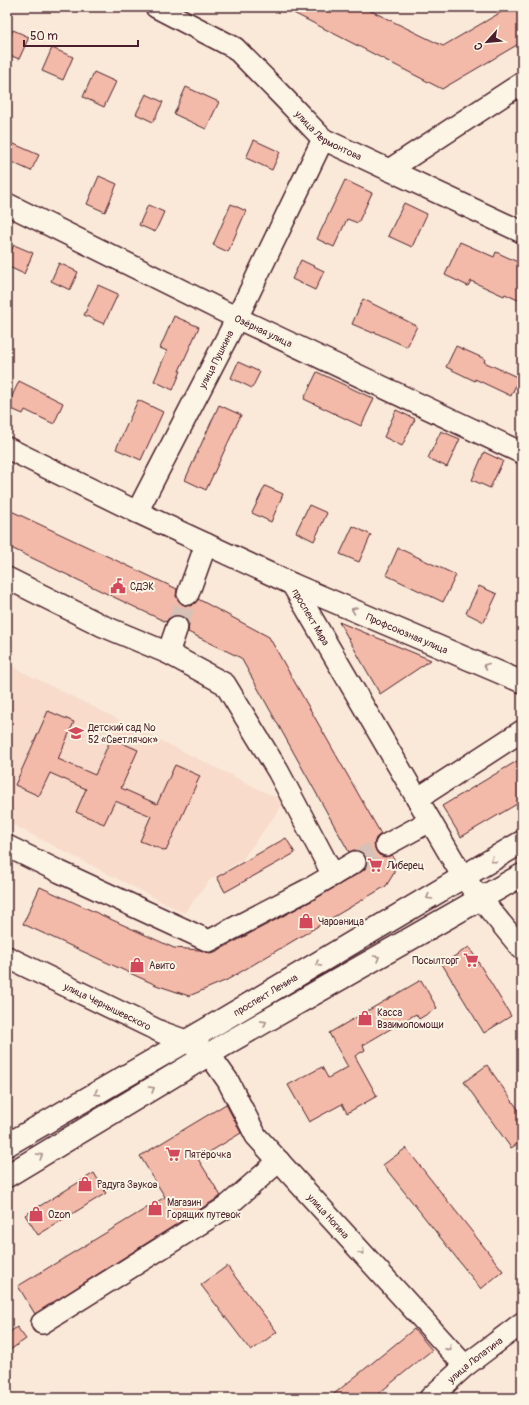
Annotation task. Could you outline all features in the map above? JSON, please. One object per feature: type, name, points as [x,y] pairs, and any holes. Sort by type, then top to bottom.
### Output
[{"type":"main road","name":"проспект Ленина","points":[[7,1145],[186,1042],[522,842]]},
{"type":"main road","points":[[7,1176],[209,1054],[522,875]]},
{"type":"street","name":"улица Лермонтова","points":[[156,7],[235,48],[323,139],[522,232]]},
{"type":"street","points":[[390,170],[522,83]]},
{"type":"street","name":"улица Пушкина","points":[[137,512],[237,318],[323,139]]},
{"type":"street","name":"Озёрная улица","points":[[7,204],[237,318],[522,453]]},
{"type":"street","name":"проспект Мира","points":[[7,448],[137,512],[292,584],[463,878],[522,949]]},
{"type":"street","points":[[188,594],[206,544]]},
{"type":"street","points":[[7,578],[104,626],[168,653],[225,684],[278,771],[333,875]]},
{"type":"street","name":"Профсоюзная улица","points":[[292,584],[522,682]]},
{"type":"street","points":[[168,653],[177,627]]},
{"type":"street","points":[[417,799],[522,731]]},
{"type":"street","points":[[386,845],[430,821]]},
{"type":"street","points":[[7,846],[209,941],[309,889],[355,862]]},
{"type":"street","name":"улица Чернышевского","points":[[7,957],[209,1054]]},
{"type":"street","name":"улица Ногина","points":[[209,1054],[228,1081],[256,1136],[465,1366]]},
{"type":"street","points":[[42,1323],[225,1208],[279,1161]]},
{"type":"street","name":"улица Лопатина","points":[[442,1394],[465,1366],[522,1323]]},
{"type":"shaded area","name":"Детский сад № 52 «Светлячок»","points":[[7,664],[285,802],[242,860],[210,880],[184,913],[7,822]]},
{"type":"building","points":[[282,7],[363,7],[443,46],[510,7],[522,7],[522,42],[442,89]]},
{"type":"building","points":[[13,30],[29,37],[19,59],[7,54],[7,43]]},
{"type":"building","points":[[52,48],[73,57],[63,80],[42,71]]},
{"type":"building","points":[[94,72],[116,82],[104,107],[83,97]]},
{"type":"building","points":[[186,87],[219,102],[206,129],[174,114]]},
{"type":"building","points":[[146,94],[163,102],[153,122],[136,114]]},
{"type":"building","points":[[254,140],[280,152],[272,170],[246,158]]},
{"type":"building","points":[[7,141],[39,155],[31,171],[7,160]]},
{"type":"building","points":[[99,176],[117,184],[105,212],[87,204]]},
{"type":"building","points":[[345,180],[372,193],[358,223],[347,219],[334,247],[317,239]]},
{"type":"building","points":[[404,203],[427,214],[412,247],[388,236]]},
{"type":"building","points":[[231,204],[246,211],[228,252],[213,245]]},
{"type":"building","points":[[148,205],[164,212],[155,232],[139,225]]},
{"type":"building","points":[[460,242],[494,257],[496,252],[522,264],[522,302],[505,294],[504,296],[471,281],[468,286],[445,275]]},
{"type":"building","points":[[14,245],[33,253],[24,274],[7,266],[7,260]]},
{"type":"building","points":[[301,260],[324,271],[315,290],[292,279]]},
{"type":"building","points":[[59,263],[78,272],[70,290],[51,281]]},
{"type":"building","points":[[98,285],[118,294],[104,324],[84,315]]},
{"type":"building","points":[[363,299],[417,326],[407,347],[352,324]]},
{"type":"building","points":[[174,316],[199,327],[179,371],[181,371],[173,390],[154,381],[167,351],[160,348]]},
{"type":"building","points":[[456,346],[485,359],[484,362],[519,378],[511,396],[446,367]]},
{"type":"building","points":[[238,362],[260,372],[252,388],[231,378]]},
{"type":"building","points":[[317,372],[374,399],[361,426],[304,399]]},
{"type":"building","points":[[19,381],[63,403],[54,424],[25,410],[23,414],[7,407]]},
{"type":"building","points":[[138,400],[163,412],[141,460],[116,449]]},
{"type":"building","points":[[219,405],[241,415],[206,490],[185,480]]},
{"type":"building","points":[[396,410],[415,419],[402,446],[384,437]]},
{"type":"building","points":[[441,431],[460,439],[447,467],[428,458]]},
{"type":"building","points":[[484,452],[503,461],[490,488],[472,480]]},
{"type":"building","points":[[265,486],[283,494],[271,522],[252,513]]},
{"type":"building","points":[[309,505],[327,513],[314,541],[296,532]]},
{"type":"building","points":[[7,509],[177,589],[176,596],[184,605],[190,606],[198,599],[269,637],[381,834],[376,838],[374,844],[376,851],[379,855],[385,857],[392,855],[394,860],[394,873],[386,886],[227,980],[189,996],[156,985],[23,924],[40,887],[174,948],[200,950],[210,953],[215,952],[315,899],[361,872],[366,868],[367,861],[361,851],[354,850],[349,852],[241,658],[188,632],[189,624],[186,619],[181,616],[174,615],[166,622],[7,546]]},
{"type":"building","points":[[353,526],[371,535],[359,562],[340,554]]},
{"type":"building","points":[[398,548],[456,575],[443,602],[386,575]]},
{"type":"building","points":[[479,586],[497,594],[484,622],[466,613]]},
{"type":"building","points":[[339,622],[431,660],[380,694]]},
{"type":"building","points":[[48,711],[74,722],[58,759],[95,775],[111,738],[138,750],[121,788],[157,804],[175,765],[200,776],[166,851],[140,841],[151,816],[115,801],[104,824],[76,812],[86,789],[50,773],[39,796],[15,785]]},
{"type":"building","points":[[522,758],[522,801],[461,837],[442,806]]},
{"type":"building","points":[[286,838],[295,853],[225,892],[217,877]]},
{"type":"building","points":[[469,947],[511,1016],[484,1033],[442,964]]},
{"type":"building","points":[[421,980],[437,1008],[419,1019],[416,1014],[363,1045],[365,1050],[355,1056],[377,1096],[347,1113],[342,1104],[309,1122],[288,1085],[322,1067],[328,1078],[348,1067],[329,1033]]},
{"type":"building","points":[[487,1065],[522,1115],[522,1141],[511,1148],[464,1082]]},
{"type":"building","points":[[226,1104],[241,1133],[198,1159],[221,1196],[35,1314],[18,1286],[165,1197],[140,1156]]},
{"type":"building","points":[[406,1148],[503,1271],[481,1289],[383,1165]]},
{"type":"building","points":[[94,1173],[106,1193],[38,1235],[25,1215]]},
{"type":"building","points":[[227,1266],[277,1332],[251,1351],[201,1285]]},
{"type":"building","points":[[17,1327],[26,1339],[7,1352],[7,1334]]},
{"type":"building","points":[[414,1329],[432,1350],[373,1398],[329,1398]]},
{"type":"tunnel","points":[[177,627],[188,594]]},
{"type":"tunnel","points":[[355,862],[386,845]]},
{"type":"place","name":"СДЭК","points":[[118,586]]},
{"type":"place","name":"Детский сад № 52 «Светлячок»","points":[[76,733]]},
{"type":"place","name":"Либерец","points":[[375,865]]},
{"type":"place","name":"Чаровница","points":[[306,921]]},
{"type":"place","name":"Посылторг","points":[[471,960]]},
{"type":"place","name":"Авито","points":[[137,965]]},
{"type":"place","name":"Касса Взаимопомощи","points":[[365,1018]]},
{"type":"place","name":"Пятёрочка","points":[[173,1154]]},
{"type":"place","name":"Радуга Звуков","points":[[85,1184]]},
{"type":"place","name":"Магазин Горящих путевок","points":[[155,1208]]},
{"type":"place","name":"Ozon","points":[[36,1214]]}]
